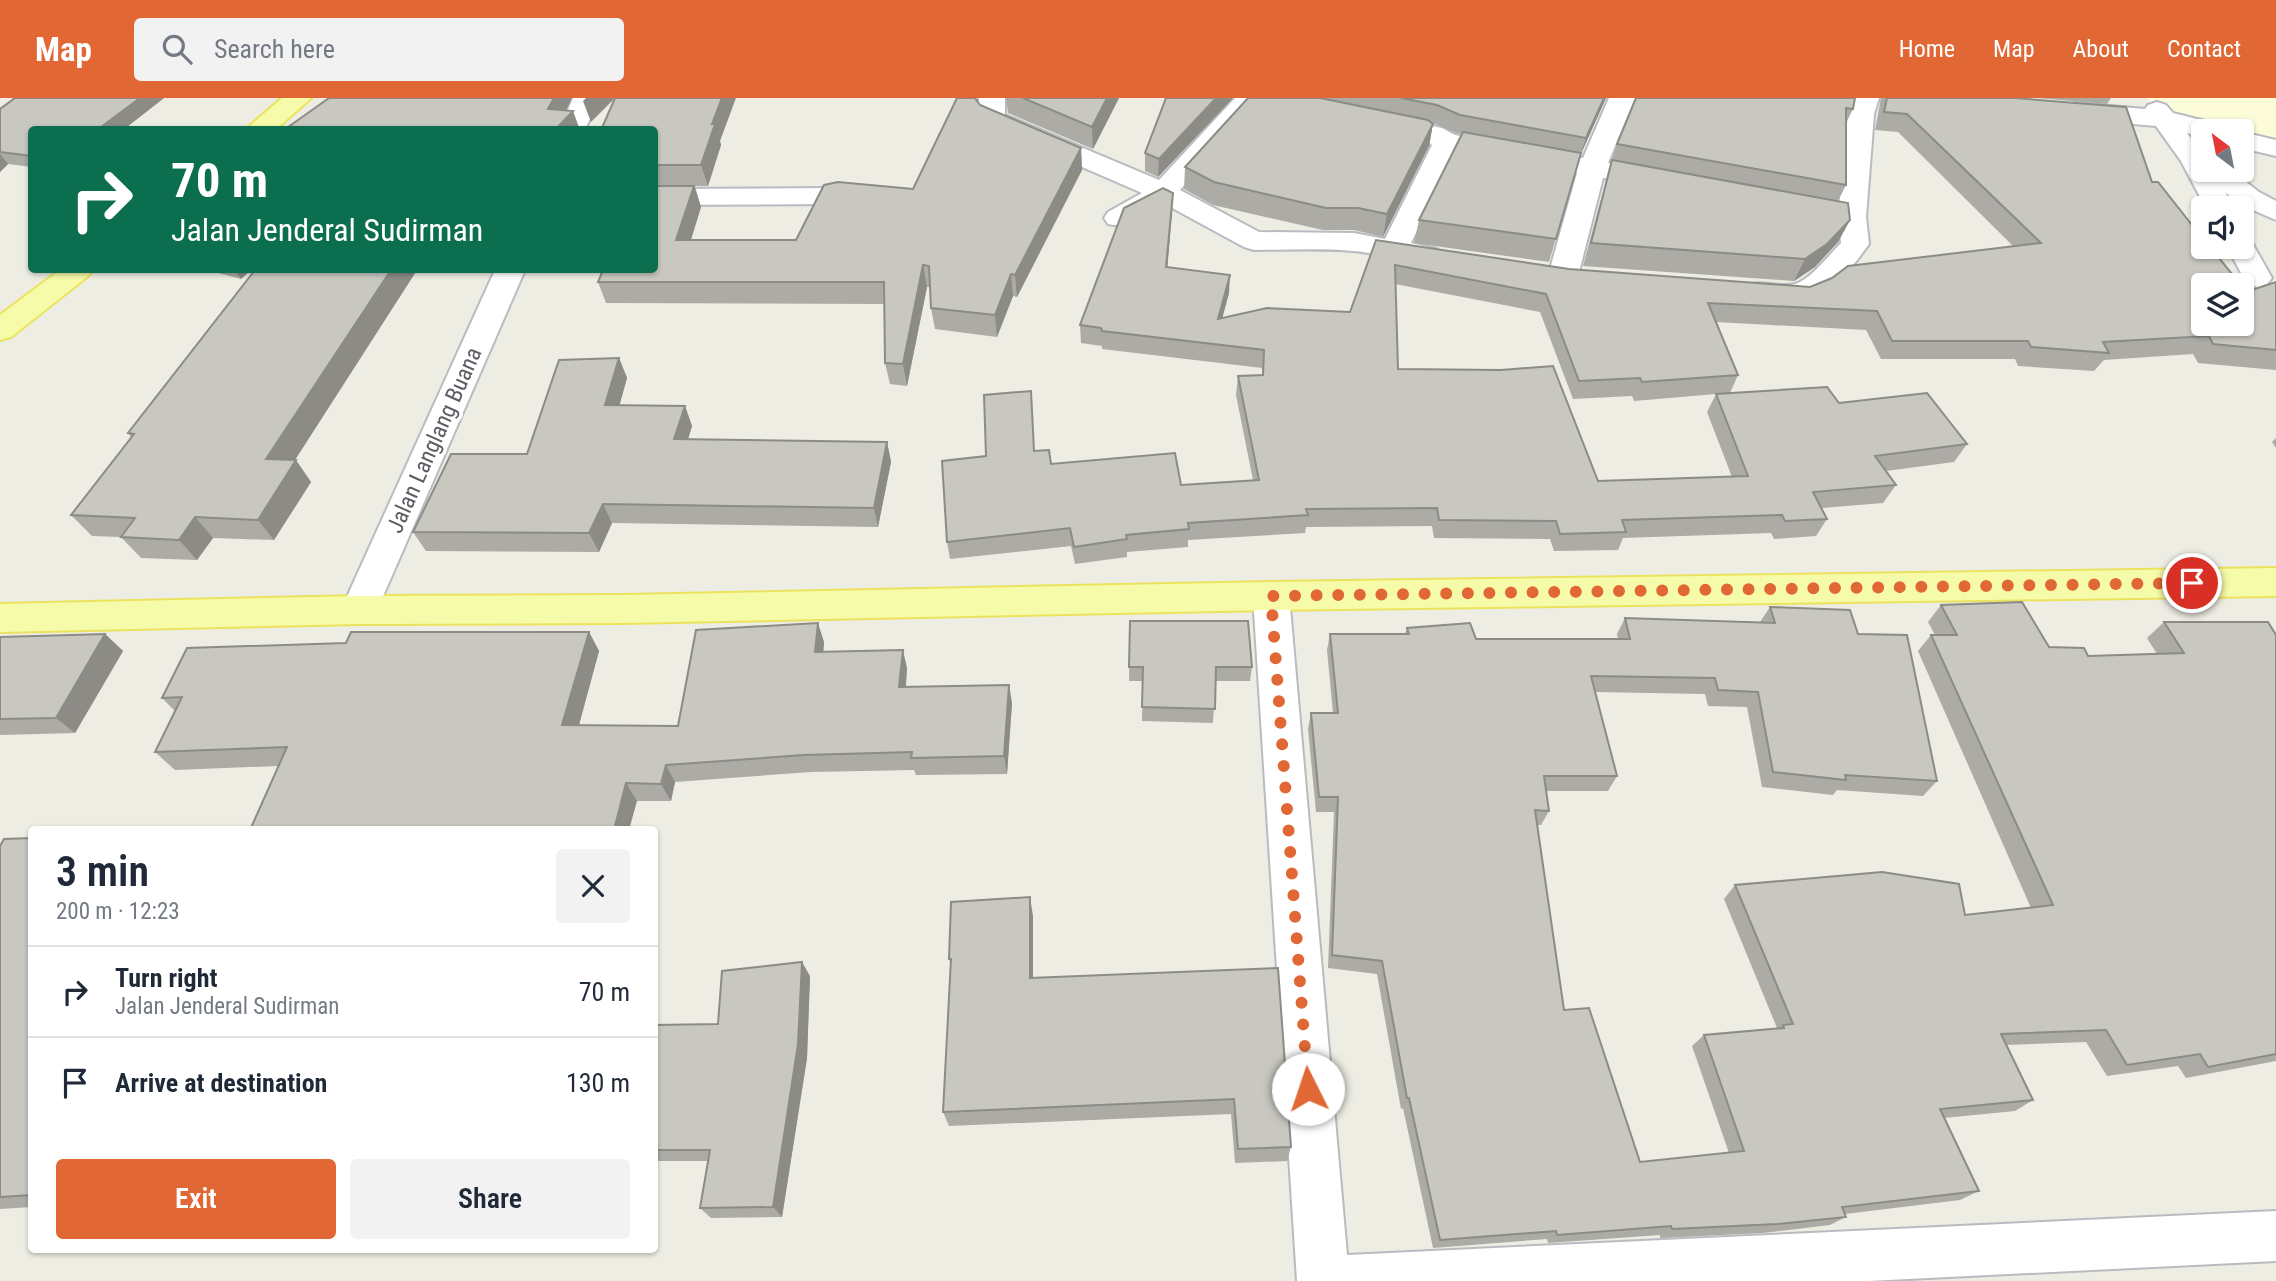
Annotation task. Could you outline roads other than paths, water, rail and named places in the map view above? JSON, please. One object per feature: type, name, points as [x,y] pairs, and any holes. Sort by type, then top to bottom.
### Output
[{"type":"main road","points":[[263,126],[298,98]]},
{"type":"main road","points":[[0,330],[74,273]]},
{"type":"main road","points":[[0,618],[359,610],[623,610],[1271,596],[2276,582]]},
{"type":"street","points":[[574,126],[586,98]]},
{"type":"street","points":[[992,98],[992,118],[1255,241],[1354,242],[1393,251],[1457,259]]},
{"type":"street","points":[[1562,275],[1592,168],[1622,98]]},
{"type":"street","points":[[1731,289],[1801,294],[1827,275],[1855,244],[1852,217],[1861,114],[1866,98]]},
{"type":"street","points":[[1122,215],[1157,196],[1262,99]]},
{"type":"street","points":[[2054,110],[2155,108],[2191,123]]},
{"type":"street","points":[[2155,108],[2191,150]]},
{"type":"street","points":[[1354,117],[1433,134],[1447,142],[1682,184]]},
{"type":"street","points":[[1393,251],[1447,142]]},
{"type":"street","points":[[2254,143],[2276,148]]},
{"type":"street","points":[[2227,182],[2249,198],[2276,212]]},
{"type":"street","points":[[658,197],[831,196]]},
{"type":"street","points":[[1806,207],[1852,217]]},
{"type":"street","points":[[2247,259],[2257,278]]},
{"type":"street","name":"Jalan Langlang Buana","points":[[359,610],[509,273]]},
{"type":"street","points":[[1271,596],[1323,1281]]},
{"type":"street","points":[[1334,1281],[2276,1236]]}]
